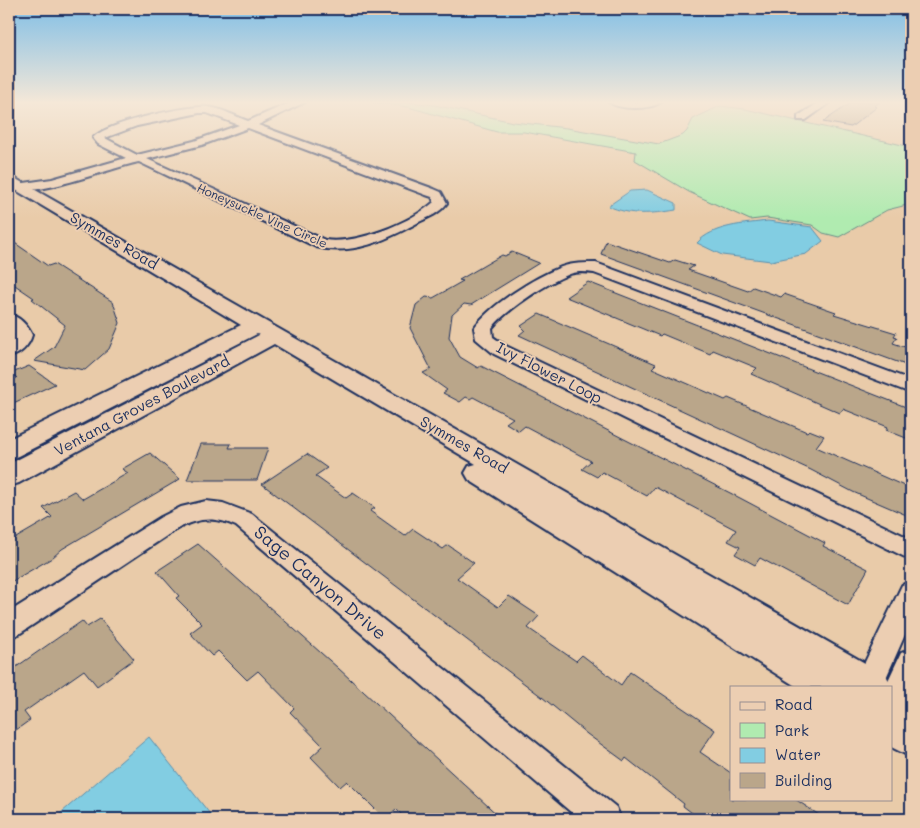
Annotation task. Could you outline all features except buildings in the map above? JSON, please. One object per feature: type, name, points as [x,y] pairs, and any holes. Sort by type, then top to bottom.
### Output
[{"type":"street","name":"Honeysuckle Vine Circle","points":[[101,141],[321,244],[332,247],[361,244],[434,209],[441,203],[437,196],[430,192],[289,141]]},
{"type":"street","points":[[15,184],[52,183],[141,160],[173,154],[179,149],[202,141]]},
{"type":"street","points":[[48,203],[64,188],[141,160]]},
{"type":"street","name":"Symmes Road","points":[[15,184],[260,333],[827,686]]},
{"type":"street","name":"Ivy Flower Loop","points":[[911,387],[596,268],[580,268],[565,271],[492,316],[482,328],[485,339],[500,350],[911,550]]},
{"type":"street","points":[[9,319],[20,328],[23,334],[21,342],[9,352]]},
{"type":"street","name":"Symmes Road","points":[[260,333],[862,686]]},
{"type":"street","name":"Ventana Groves Boulevard","points":[[9,450],[260,333]]},
{"type":"street","name":"Ventana Groves Boulevard","points":[[9,476],[260,333]]},
{"type":"street","name":"Sage Canyon Drive","points":[[9,626],[169,523],[194,510],[212,508],[227,512],[244,520],[604,819]]},
{"type":"street","points":[[889,686],[911,593]]},
{"type":"street","points":[[892,691],[911,662]]},
{"type":"street","name":"Symmes Road","points":[[892,709],[911,738]]},
{"type":"green space","points":[[572,141],[640,141],[659,144],[668,141],[883,141],[911,147],[911,204],[887,210],[839,237],[823,233],[812,225],[767,218],[750,220],[689,192],[635,160],[636,152]]},
{"type":"water","points":[[647,190],[676,203],[676,210],[633,213],[608,206],[630,191]]},
{"type":"water","points":[[768,221],[812,227],[823,241],[806,254],[771,261],[722,255],[697,243],[712,232],[720,229]]},
{"type":"water","points":[[149,737],[214,819],[54,819]]}]
